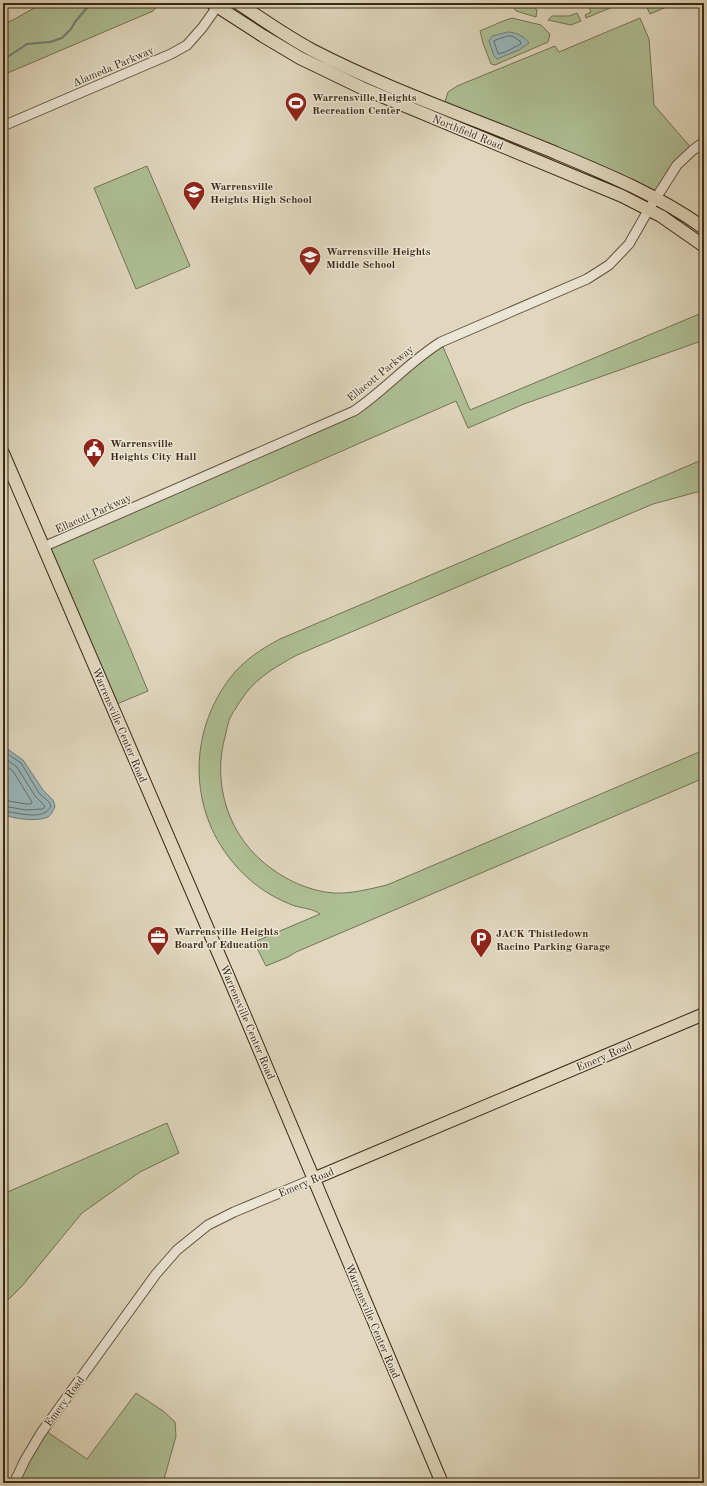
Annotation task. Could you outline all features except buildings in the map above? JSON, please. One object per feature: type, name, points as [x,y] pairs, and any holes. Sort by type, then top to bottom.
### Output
[{"type":"main road","name":"Northfield Road","points":[[238,3],[271,26],[312,50],[367,76],[570,159],[656,198],[681,212],[704,228]]},
{"type":"main road","name":"Northfield Road","points":[[214,5],[300,58],[362,88],[622,196],[649,209],[704,246]]},
{"type":"main road","name":"Warrensville Center Road","points":[[3,453],[221,960],[442,1483]]},
{"type":"main road","name":"Emery Road","points":[[313,1179],[704,1014]]},
{"type":"street","name":"Alameda Parkway","points":[[3,126],[171,54],[187,45],[202,28],[214,5]]},
{"type":"street","name":"Ellacott Parkway","points":[[44,547],[354,410],[371,399],[429,350],[442,342],[587,279],[602,270],[617,258],[629,244],[677,165],[704,142]]},
{"type":"street","name":"Emery Road","points":[[14,1483],[24,1460],[44,1429],[156,1274],[177,1250],[198,1232],[220,1219],[313,1179]]},
{"type":"green space","points":[[43,3],[160,3],[153,11],[3,75],[3,24]]},
{"type":"green space","points":[[510,3],[528,3],[537,10],[536,17],[516,11]]},
{"type":"green space","points":[[587,3],[622,3],[586,18],[585,15],[591,12]]},
{"type":"green space","points":[[645,3],[676,3],[650,14]]},
{"type":"green space","points":[[577,13],[581,21],[571,25],[548,20],[552,16],[569,16]]},
{"type":"green space","points":[[512,18],[541,25],[550,34],[548,42],[495,65],[491,64],[480,31]]},
{"type":"green space","points":[[640,18],[649,39],[654,105],[693,150],[656,198],[443,108],[448,92],[457,86],[555,46],[559,52]]},
{"type":"green space","points":[[147,166],[190,266],[136,289],[94,188]]},
{"type":"green space","points":[[704,312],[704,340],[524,404],[468,428],[456,401],[93,560],[148,691],[112,706],[43,547],[354,411],[441,342],[470,410]]},
{"type":"green space","points":[[704,459],[704,493],[697,492],[653,504],[297,655],[276,667],[251,687],[230,718],[222,752],[221,771],[222,790],[227,808],[234,826],[244,842],[272,869],[286,878],[309,888],[333,893],[347,893],[387,885],[704,750],[704,778],[266,966],[254,942],[320,914],[276,898],[258,887],[248,878],[229,857],[214,834],[204,808],[200,782],[200,755],[205,728],[215,702],[235,672],[253,656],[280,639]]},
{"type":"green space","points":[[167,1123],[179,1153],[140,1172],[82,1213],[22,1286],[7,1301],[3,1297],[3,1194]]},
{"type":"green space","points":[[136,1393],[163,1411],[175,1422],[176,1436],[163,1483],[14,1483],[43,1429],[87,1459]]},
{"type":"water","points":[[508,32],[520,35],[529,43],[519,50],[497,59],[494,56],[489,41],[492,36]]},
{"type":"water","points":[[3,746],[23,760],[43,790],[53,800],[55,806],[48,817],[44,819],[25,819],[3,814]]},
{"type":"waterway","points":[[3,60],[27,44],[50,42],[62,38],[91,3]]},
{"type":"place","name":"Warrensville Heights Recreation Center","points":[[296,122]]},
{"type":"place","name":"Warrensville Heights High School","points":[[194,212]]},
{"type":"place","name":"Warrensville Heights Middle School","points":[[310,276]]},
{"type":"place","name":"Warrensville Heights City Hall","points":[[94,468]]},
{"type":"place","name":"Warrensville Heights Board of Education","points":[[158,956]]},
{"type":"place","name":"JACK Thistledown Racino Parking Garage","points":[[481,958]]}]
